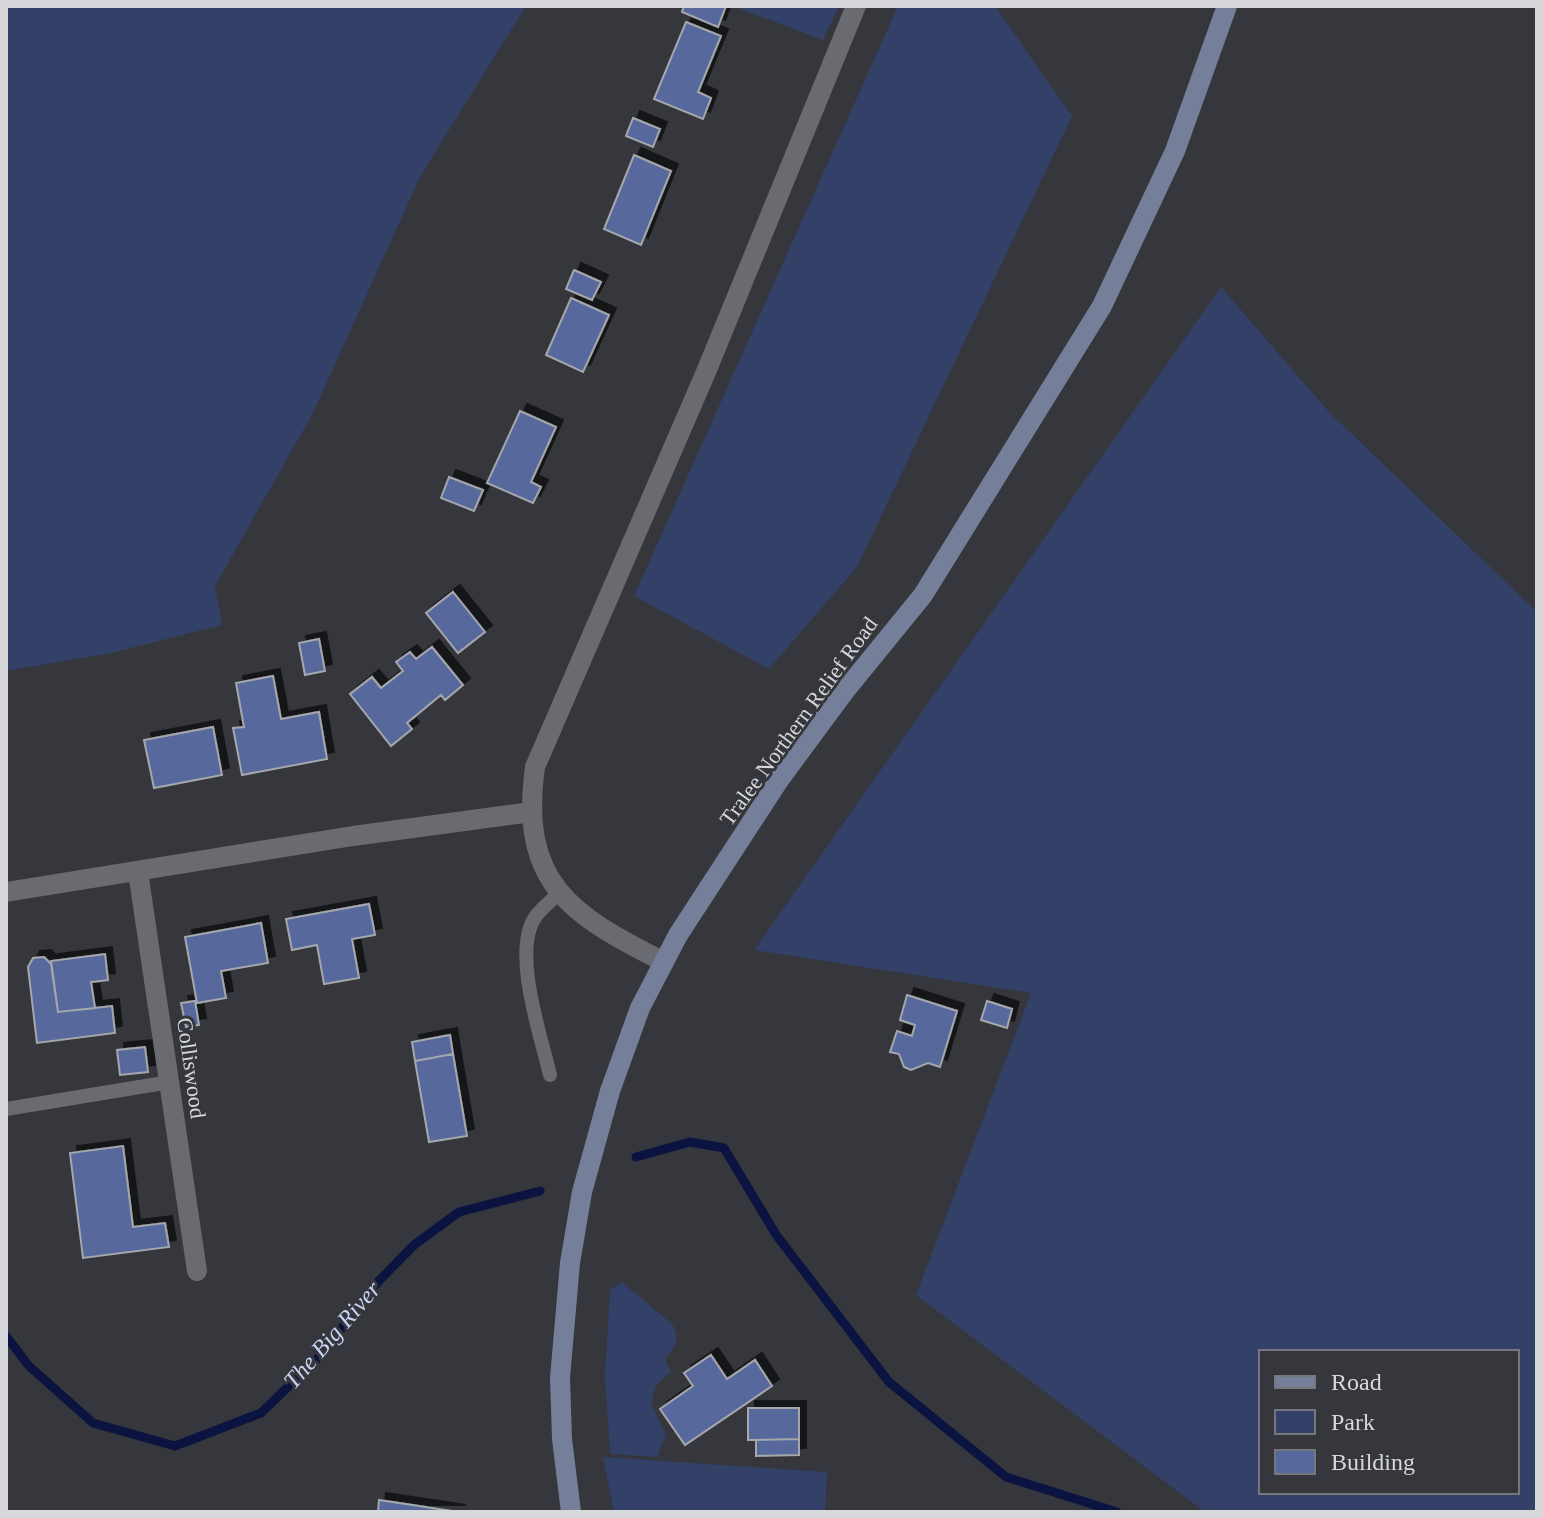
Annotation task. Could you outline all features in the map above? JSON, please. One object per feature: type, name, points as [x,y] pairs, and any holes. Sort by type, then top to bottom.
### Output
[{"type":"street","points":[[664,962],[580,916],[558,894],[541,859],[531,812],[535,767],[706,372],[856,6]]},
{"type":"street","name":"Tralee Northern Relief Road","points":[[571,1512],[562,1439],[560,1378],[564,1308],[582,1192],[610,1091],[640,1008],[664,962],[779,780],[844,692],[923,595],[1102,306],[1175,151],[1227,6]]},
{"type":"street","points":[[6,892],[353,836],[531,812]]},
{"type":"street","name":"Colliswood","points":[[138,872],[197,1271]]},
{"type":"lane","points":[[550,1075],[527,969],[526,942],[535,917],[558,894]]},
{"type":"lane","points":[[6,1109],[170,1082]]},
{"type":"green space","points":[[6,6],[526,6],[421,175],[313,413],[215,586],[222,625],[111,653],[6,671]]},
{"type":"green space","points":[[733,6],[839,6],[823,40]]},
{"type":"green space","points":[[898,6],[995,6],[1072,116],[857,567],[769,669],[634,596]]},
{"type":"green space","points":[[1221,287],[1329,412],[1537,612],[1537,1512],[1205,1512],[916,1295],[1031,993],[754,950]]},
{"type":"green space","points":[[622,1282],[672,1324],[676,1334],[674,1347],[665,1359],[671,1372],[656,1385],[651,1403],[666,1435],[657,1457],[610,1454],[605,1376],[610,1290]]},
{"type":"green space","points":[[603,1457],[827,1472],[825,1512],[614,1512]]},
{"type":"building","points":[[684,6],[726,6],[718,27],[682,12]]},
{"type":"building","points":[[686,22],[721,36],[698,92],[711,98],[703,119],[654,99]]},
{"type":"building","points":[[633,118],[660,129],[653,147],[626,136]]},
{"type":"building","points":[[634,155],[671,171],[641,245],[604,229]]},
{"type":"building","points":[[574,270],[601,282],[592,300],[566,289]]},
{"type":"building","points":[[571,298],[609,315],[583,372],[546,355]]},
{"type":"building","points":[[520,411],[556,427],[531,482],[541,487],[533,503],[487,483]]},
{"type":"building","points":[[449,477],[483,490],[474,511],[441,498]]},
{"type":"building","points":[[453,592],[485,632],[458,653],[426,613]]},
{"type":"building","points":[[319,639],[325,671],[305,675],[299,643]]},
{"type":"building","points":[[432,647],[463,685],[445,700],[441,695],[407,723],[412,729],[391,746],[350,694],[372,677],[381,688],[403,671],[396,662],[410,652],[416,659]]},
{"type":"building","points":[[273,676],[281,719],[319,712],[327,759],[242,775],[233,728],[244,727],[236,683]]},
{"type":"building","points":[[213,727],[222,775],[154,788],[144,740]]},
{"type":"building","points":[[369,904],[375,935],[352,939],[359,978],[324,984],[317,945],[292,950],[286,919]]},
{"type":"building","points":[[261,923],[268,963],[221,971],[226,998],[197,1003],[185,937]]},
{"type":"building","points":[[105,954],[108,980],[91,982],[95,1008],[58,1012],[51,961]]},
{"type":"building","points":[[44,957],[51,964],[58,1012],[112,1006],[115,1033],[37,1043],[28,967],[33,958]]},
{"type":"building","points":[[907,995],[957,1011],[940,1067],[928,1063],[911,1070],[904,1067],[899,1054],[890,1052],[897,1031],[912,1036],[915,1025],[900,1020]]},
{"type":"building","points":[[195,1001],[199,1025],[186,1027],[181,1003]]},
{"type":"building","points":[[987,1001],[1012,1009],[1007,1028],[981,1020]]},
{"type":"building","points":[[450,1035],[453,1054],[415,1061],[412,1042]]},
{"type":"building","points":[[145,1047],[148,1072],[120,1075],[117,1050]]},
{"type":"building","points":[[453,1054],[467,1136],[429,1142],[415,1061]]},
{"type":"building","points":[[123,1146],[133,1227],[165,1223],[169,1247],[83,1258],[70,1153]]},
{"type":"building","points":[[711,1355],[727,1379],[755,1360],[772,1386],[685,1445],[660,1409],[693,1386],[684,1373]]},
{"type":"building","points":[[748,1408],[799,1408],[799,1439],[748,1440]]},
{"type":"building","points":[[799,1439],[799,1455],[756,1456],[756,1440]]},
{"type":"building","points":[[379,1500],[459,1512],[378,1512]]},
{"type":"waterway","name":"The Big River","points":[[636,1157],[690,1142],[724,1148],[777,1236],[889,1382],[1006,1477],[1117,1512]]},
{"type":"waterway","name":"The Big River","points":[[6,1336],[29,1366],[93,1423],[175,1446],[261,1413],[323,1353],[373,1287],[414,1245],[459,1212],[540,1191]]}]
